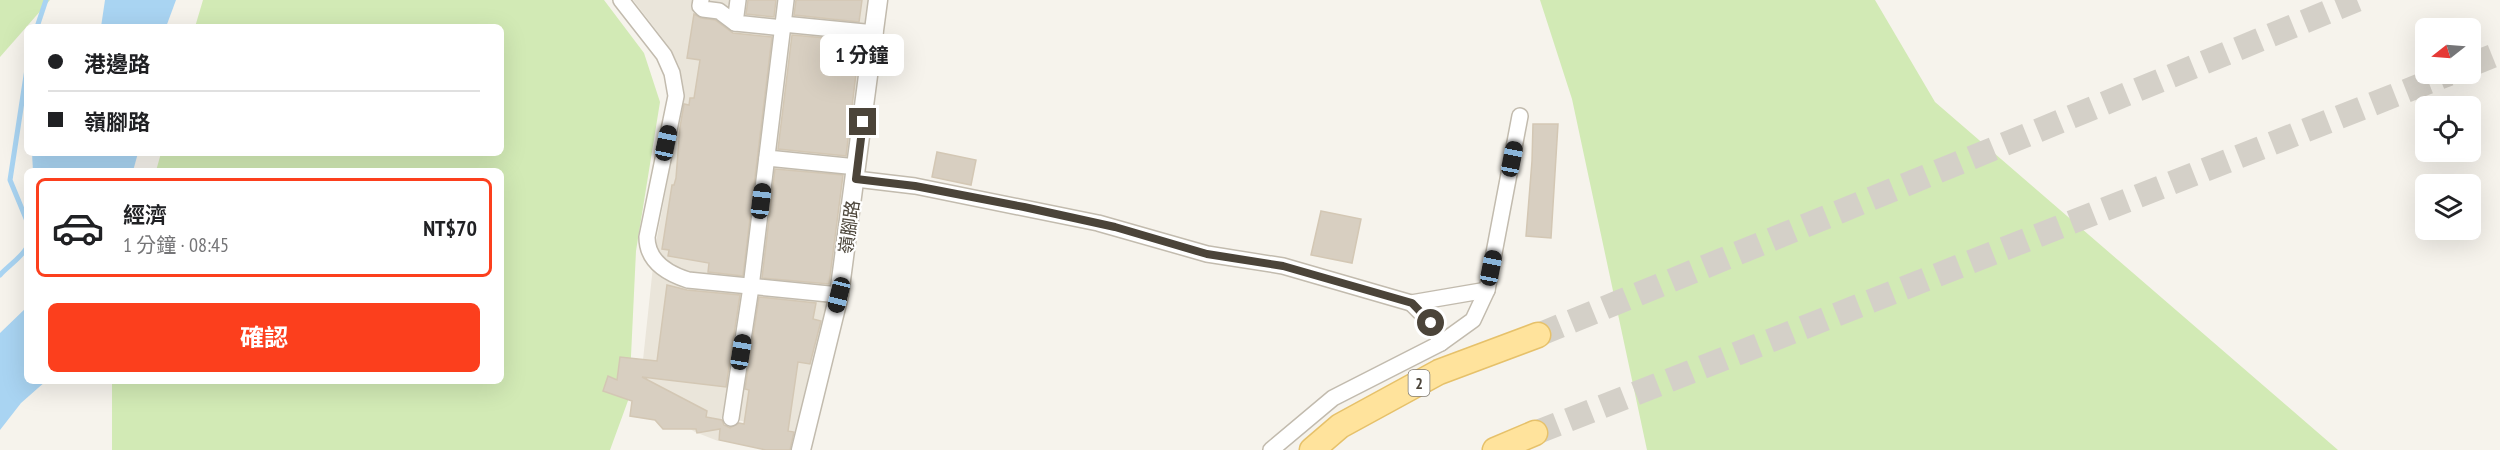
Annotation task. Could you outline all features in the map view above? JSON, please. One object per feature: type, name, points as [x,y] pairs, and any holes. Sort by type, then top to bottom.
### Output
[{"type":"main road","name":"2","points":[[1314,448],[1340,426],[1439,372],[1538,335]]},
{"type":"main road","points":[[1495,450],[1535,433]]},
{"type":"street","points":[[621,0],[664,55],[672,73],[676,96],[647,237],[647,246],[651,256],[665,270],[688,280],[839,295]]},
{"type":"street","points":[[701,0],[700,6],[703,9],[719,11],[735,23],[874,33]]},
{"type":"street","points":[[735,23],[738,0]]},
{"type":"street","points":[[731,418],[751,287],[786,0]]},
{"type":"street","name":"嶺腳路","points":[[801,450],[839,295],[857,173],[878,0]]},
{"type":"street","points":[[1271,450],[1333,398],[1441,343],[1473,320],[1487,290],[1520,116]]},
{"type":"street","points":[[767,158],[857,173],[1098,223],[1207,254],[1283,266],[1412,303],[1487,290]]},
{"type":"street","points":[[1412,303],[1431,323],[1441,343]]},
{"type":"shaded area","points":[[633,0],[869,0],[830,302],[797,432],[722,417],[718,441],[695,432],[639,397],[655,248],[684,93],[679,66],[670,48]]},
{"type":"green space","points":[[0,0],[50,0],[29,24],[24,24],[24,30],[0,57]]},
{"type":"green space","points":[[203,0],[604,0],[644,53],[660,102],[636,251],[629,398],[610,450],[112,450],[112,384],[504,384],[504,168],[157,168],[160,156],[504,156],[504,24],[196,24]]},
{"type":"green space","points":[[1540,0],[1875,0],[1935,102],[2338,450],[1647,450],[1572,99]]},
{"type":"water","points":[[105,0],[176,0],[167,24],[101,24]]},
{"type":"water","points":[[32,156],[137,156],[134,168],[33,168]]},
{"type":"water","points":[[24,310],[24,384],[43,384],[21,403],[0,430],[0,333]]},
{"type":"building","points":[[748,0],[776,0],[774,17],[746,14]]},
{"type":"building","points":[[796,0],[862,0],[859,22],[794,15]]},
{"type":"building","points":[[694,14],[701,18],[715,20],[733,33],[772,37],[743,276],[708,272],[709,263],[668,256],[669,250],[662,249],[672,185],[676,178],[684,104],[689,105],[690,98],[694,98],[700,60],[687,58]]},
{"type":"building","points":[[792,35],[860,41],[846,156],[778,149]]},
{"type":"building","points":[[1533,124],[1558,124],[1551,238],[1526,236]]},
{"type":"building","points":[[937,152],[976,160],[971,185],[932,177]]},
{"type":"building","points":[[775,169],[843,175],[829,284],[762,278]]},
{"type":"building","points":[[1321,211],[1361,219],[1352,263],[1311,255]]},
{"type":"building","points":[[667,285],[687,290],[740,295],[726,387],[642,377],[707,411],[706,417],[722,420],[724,425],[730,428],[739,423],[744,424],[749,390],[745,389],[759,297],[816,303],[813,319],[821,321],[810,364],[798,362],[788,431],[794,432],[790,450],[766,450],[719,440],[720,429],[697,433],[696,429],[663,429],[655,420],[630,416],[632,401],[603,391],[608,376],[617,380],[620,357],[657,361]]},
{"type":"waterway","points":[[38,24],[46,0]]},
{"type":"waterway","points":[[24,89],[10,180],[24,214]]},
{"type":"waterway","points":[[0,275],[24,251]]},
{"type":"tunnel","points":[[1538,335],[2357,0]]},
{"type":"tunnel","points":[[2481,61],[2500,53]]},
{"type":"tunnel","points":[[1535,433],[2424,84]]},
{"type":"route","points":[[863,122],[856,179],[915,186],[1024,207],[1115,227],[1207,254],[1283,266],[1412,303],[1431,323]]}]
